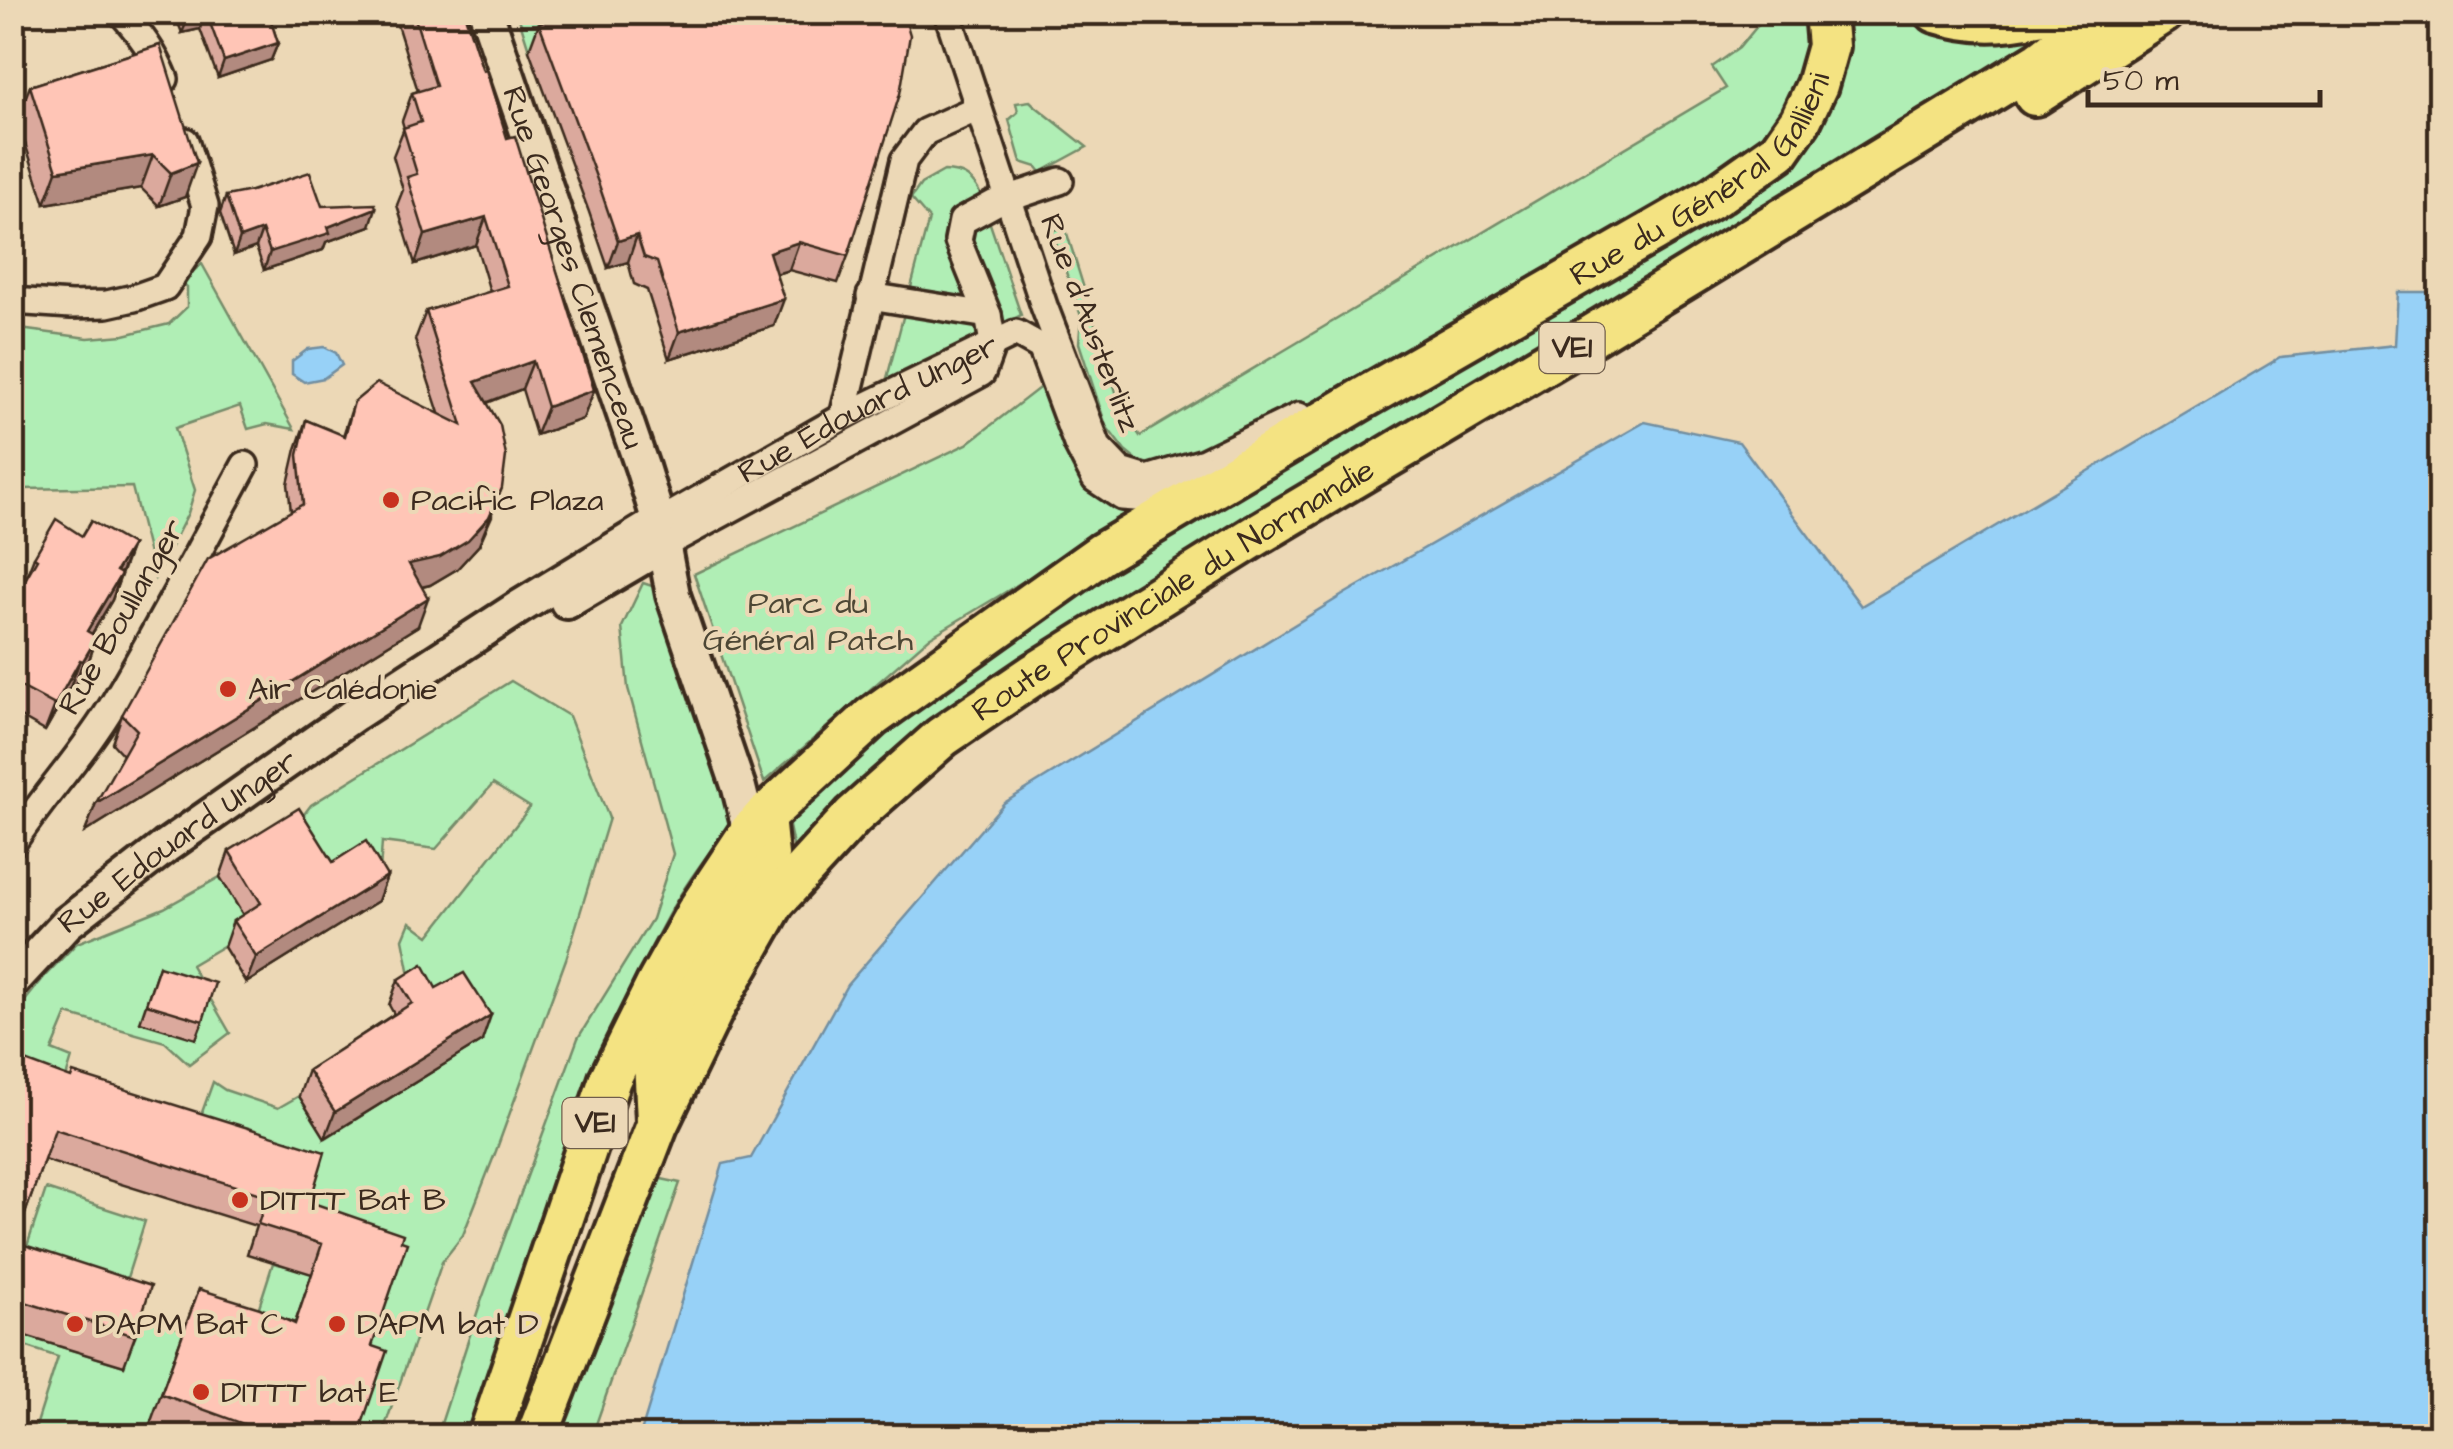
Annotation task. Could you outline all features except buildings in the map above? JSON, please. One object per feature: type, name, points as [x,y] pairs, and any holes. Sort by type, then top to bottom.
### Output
[{"type":"main road","name":"Rue du Général Gallieni","points":[[1362,399],[1715,196],[1779,151],[1800,121],[1817,84],[1828,46],[1825,12]]},
{"type":"main road","points":[[1936,12],[1959,20],[2000,23],[2053,12]]},
{"type":"main road","name":"Route Provinciale du Normandie","points":[[537,1436],[657,1125],[713,1009],[774,902],[853,816],[942,737],[1033,675],[1240,545],[2041,61],[2105,12]]},
{"type":"main road","points":[[1571,348],[1809,232],[2016,108],[2164,12]]},
{"type":"main road","name":"Route Provinciale du Normandie","points":[[490,1436],[610,1079],[656,984],[697,912],[757,824],[872,717],[1085,565],[1362,399]]},
{"type":"main road","points":[[657,1125],[654,1059],[724,926],[768,855],[757,824]]},
{"type":"street","points":[[12,301],[70,305],[107,304],[134,298],[165,287],[199,236],[204,206],[174,107],[156,56],[121,12]]},
{"type":"street","name":"Rue Georges Clemenceau","points":[[486,12],[662,534],[673,595],[739,788],[757,824]]},
{"type":"street","name":"Rue d'Austerlitz","points":[[947,12],[1044,306],[1098,447],[1122,472],[1147,479],[1204,462],[1313,409],[1362,399]]},
{"type":"street","points":[[843,417],[904,160],[925,132],[978,108]]},
{"type":"street","points":[[993,343],[988,314],[958,241],[962,221],[1060,180]]},
{"type":"street","points":[[870,296],[988,314]]},
{"type":"street","name":"Rue d'Austerlitz","points":[[993,343],[1016,333],[1041,347],[1077,444],[1096,480],[1122,496],[1150,499],[1311,417],[1362,399]]},
{"type":"street","name":"Rue Edouard Unger","points":[[662,534],[843,417],[993,343]]},
{"type":"street","name":"Rue Edouard Unger","points":[[12,982],[67,923],[165,847],[355,714],[518,608],[982,373],[993,343]]},
{"type":"street","name":"Rue Boullanger","points":[[12,844],[23,806],[60,781],[114,704],[244,465]]},
{"type":"green space","points":[[517,12],[647,13],[529,50]]},
{"type":"green space","points":[[1768,13],[1818,13],[1802,94],[1753,151],[1358,383],[1312,402],[1233,445],[1159,469],[1141,464],[1106,426],[1079,343],[1081,316],[1052,231],[1065,227],[1121,408],[1140,436],[1726,88],[1712,67],[1739,48]]},
{"type":"green space","points":[[1848,13],[1914,13],[1924,19],[2040,23],[2044,40],[1539,347],[795,855],[787,817],[919,701],[1139,555],[1763,185],[1823,120],[1843,53]]},
{"type":"green space","points":[[1030,101],[1087,147],[1041,172],[1021,162],[1009,120],[1018,112],[1016,103]]},
{"type":"green space","points":[[944,171],[964,175],[979,191],[1021,315],[886,382],[929,219],[911,198],[921,184]]},
{"type":"green space","points":[[202,264],[294,429],[267,424],[248,429],[240,406],[175,428],[195,490],[188,513],[155,578],[132,487],[13,492],[12,328],[88,338],[124,335],[169,324],[187,307],[187,287],[180,282]]},
{"type":"green space","name":"Parc du Général Patch","points":[[1043,385],[1068,455],[1090,491],[1137,513],[929,638],[764,782],[694,574],[967,444]]},
{"type":"green space","points":[[643,583],[664,590],[734,818],[673,906],[606,1044],[555,1173],[466,1436],[437,1436],[479,1307],[578,1038],[652,919],[673,854],[628,688],[622,627]]},
{"type":"green space","points":[[511,681],[569,716],[609,818],[566,959],[496,1151],[463,1235],[442,1262],[384,1429],[362,1423],[249,1338],[273,1263],[288,1266],[314,1183],[13,1091],[13,1016],[77,943],[164,908],[220,877],[252,929],[191,965],[230,1033],[189,1064],[165,1042],[67,1014],[52,1050],[72,1058],[62,1091],[196,1129],[213,1082],[278,1108],[299,1096],[326,1138],[481,1041],[413,990],[403,939],[410,922],[429,936],[530,807],[493,784],[436,849],[382,842],[378,901],[323,888],[289,834],[311,805]]},
{"type":"green space","points":[[652,1177],[680,1183],[592,1436],[556,1436]]},
{"type":"green space","points":[[46,1189],[145,1221],[126,1281],[26,1249]]},
{"type":"green space","points":[[140,1316],[185,1330],[173,1436],[33,1436],[58,1357],[13,1342],[13,1332],[124,1366]]},
{"type":"water","points":[[2398,292],[2440,292],[2440,1436],[640,1436],[723,1164],[751,1158],[847,985],[1004,803],[1346,593],[1645,422],[1739,442],[1861,606],[2281,357],[2395,345]]},
{"type":"water","points":[[324,347],[336,353],[342,365],[324,378],[304,382],[292,374],[292,361],[308,349]]},
{"type":"place","name":"Pacific Plaza","points":[[391,500]]},
{"type":"place","name":"Air Calédonie","points":[[228,689]]},
{"type":"place","name":"DITTT Bat B","points":[[240,1200]]},
{"type":"place","name":"DAPM Bat C","points":[[75,1324]]},
{"type":"place","name":"DAPM bat D","points":[[337,1324]]},
{"type":"place","name":"DITTT bat E","points":[[201,1392]]}]
